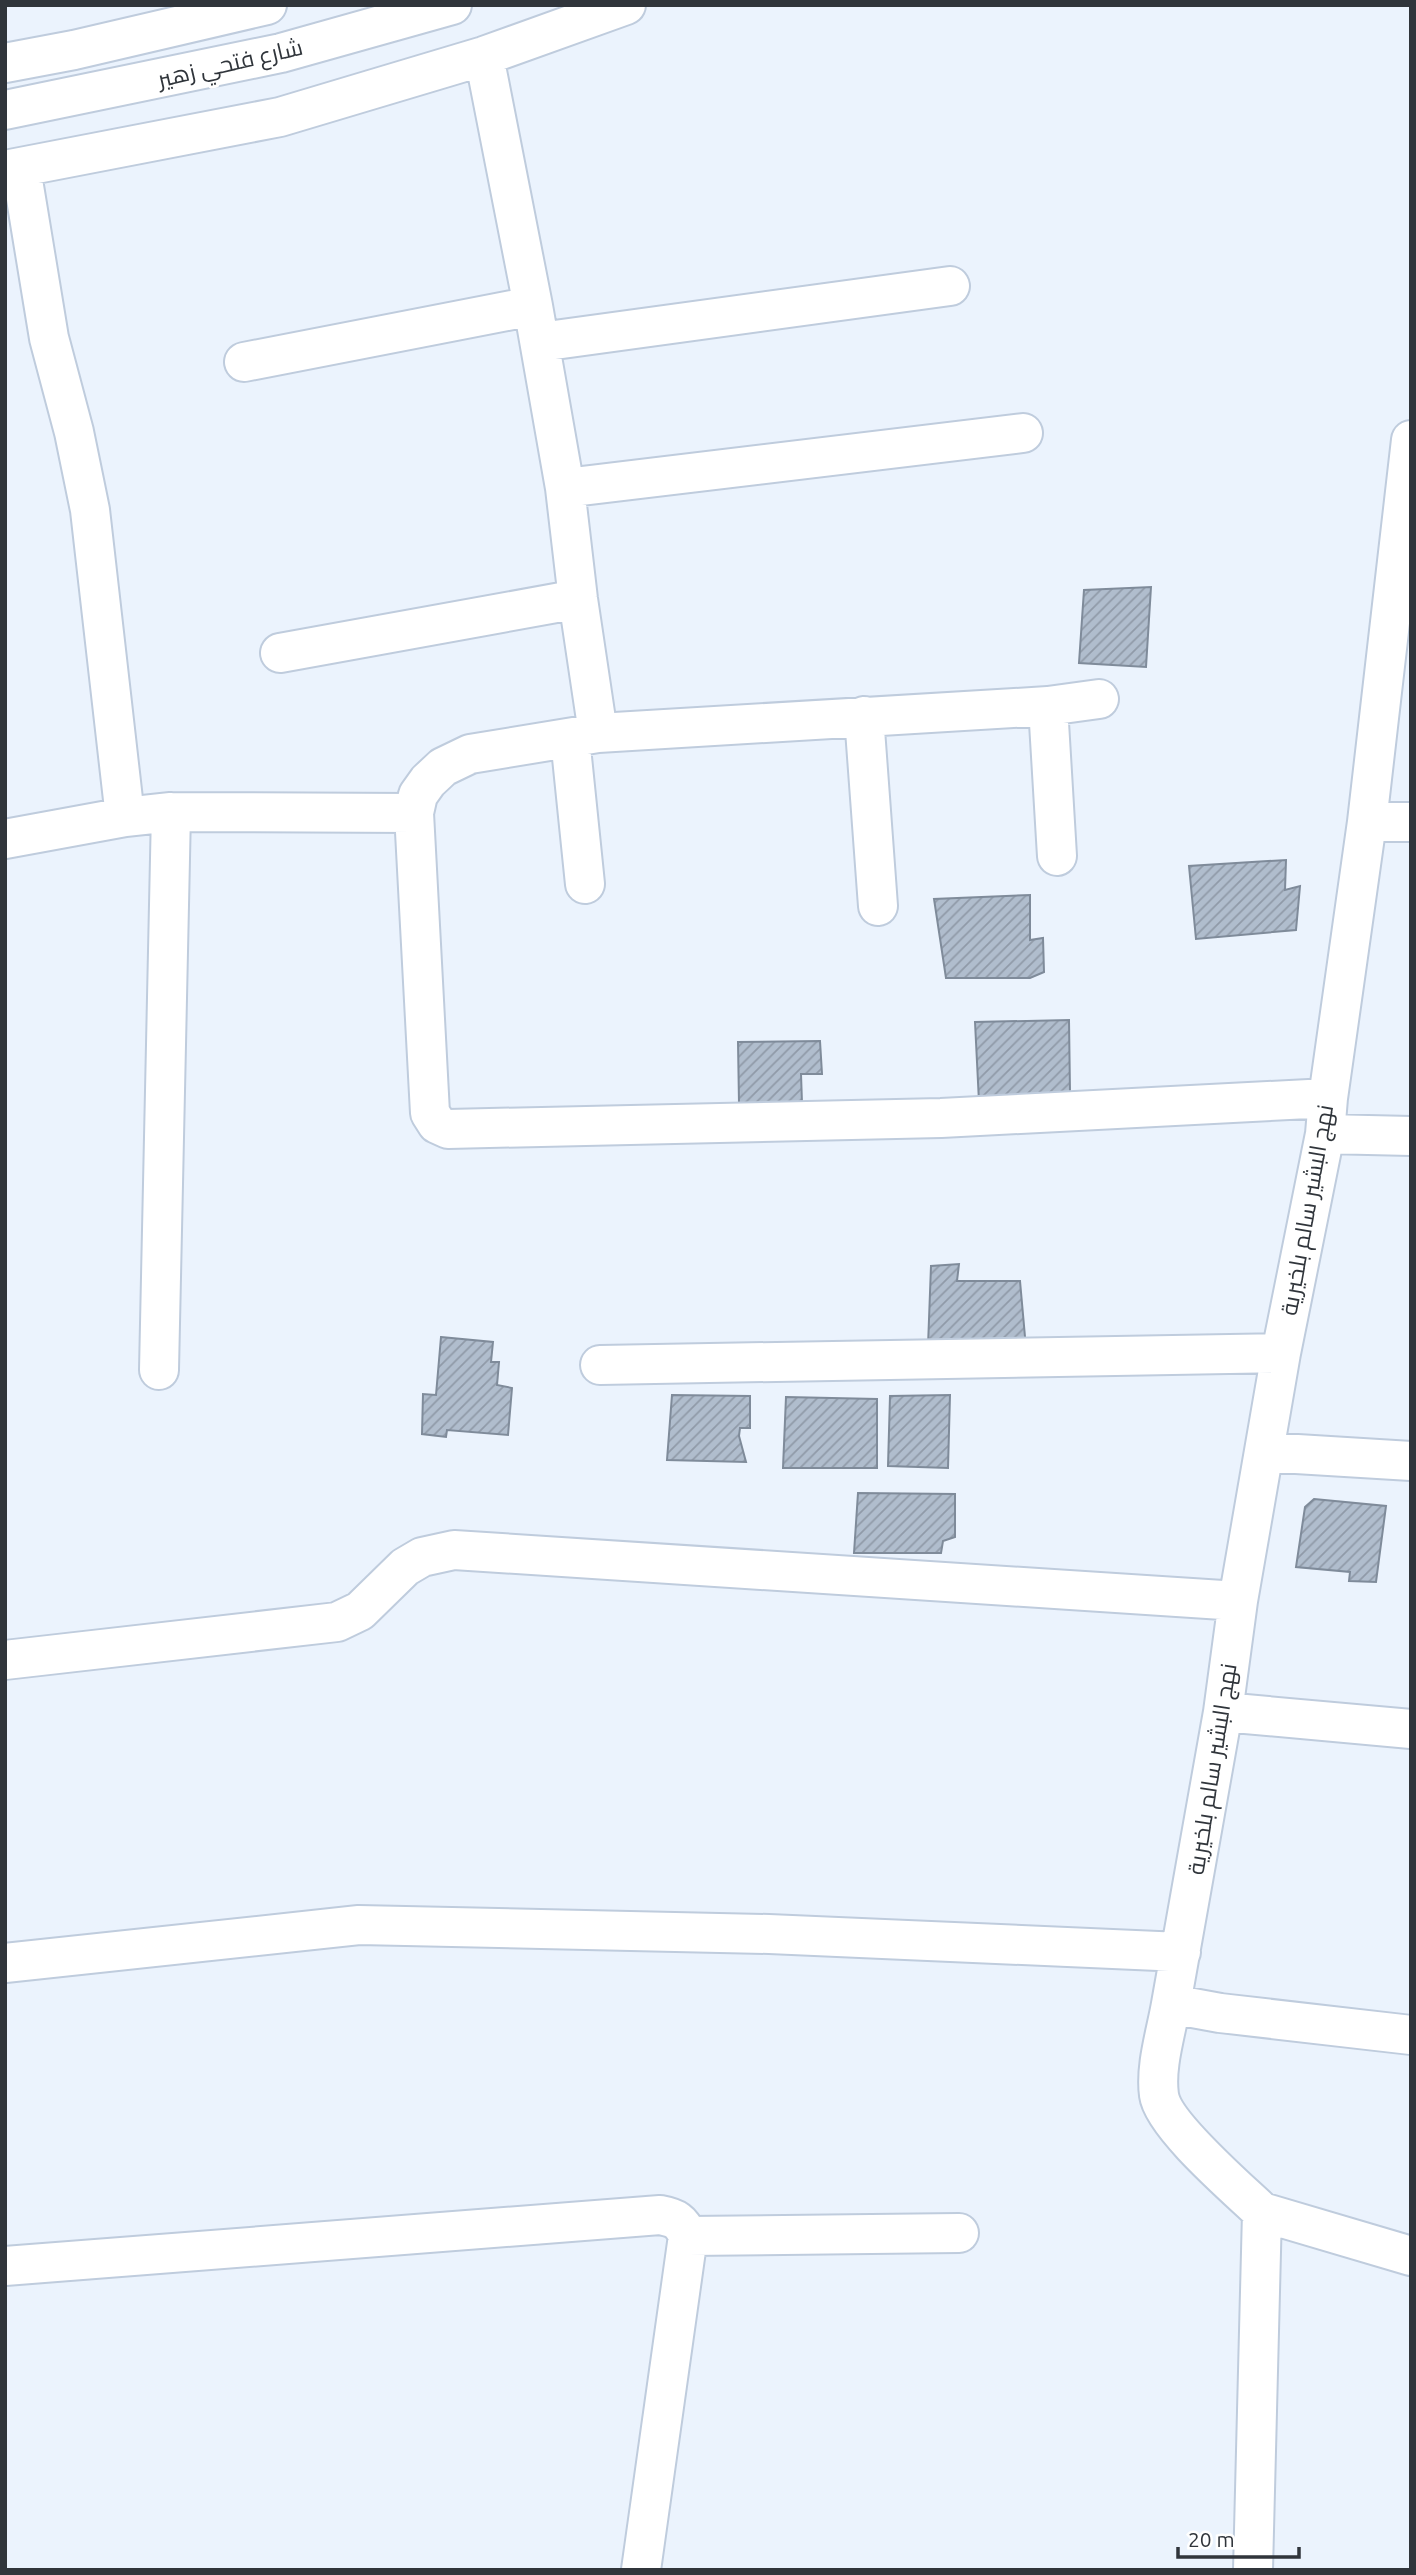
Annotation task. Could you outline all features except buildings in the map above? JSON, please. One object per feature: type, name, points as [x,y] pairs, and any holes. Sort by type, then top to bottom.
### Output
[{"type":"street","name":"شارع فتحي زهير","points":[[5,63],[74,50],[267,5]]},
{"type":"street","name":"شارع فتحي زهير","points":[[5,110],[281,53],[452,5]]},
{"type":"street","points":[[125,817],[90,510],[74,432],[48,338],[13,169],[280,117],[484,57],[626,5]]},
{"type":"street","points":[[484,57],[537,324],[565,488],[578,599],[584,735],[585,884]]},
{"type":"street","points":[[244,362],[537,324],[950,286]]},
{"type":"street","points":[[565,488],[1023,433]]},
{"type":"street","name":"نهج البشير سالم بلخيرية","points":[[1262,2212],[1173,2123],[1159,2098],[1159,2068],[1223,1712],[1238,1601],[1281,1353],[1326,1116],[1404,557],[1411,439]]},
{"type":"street","points":[[280,653],[578,599]]},
{"type":"street","points":[[1099,699],[1048,706],[584,735],[470,754],[443,767],[428,780],[418,795],[414,813],[430,1113],[437,1124],[448,1129],[941,1118],[1326,1116],[1411,1136]]},
{"type":"street","points":[[1048,706],[1057,856]]},
{"type":"street","points":[[864,716],[878,906]]},
{"type":"street","points":[[159,1370],[171,812]]},
{"type":"street","points":[[5,839],[125,817],[171,812],[414,813]]},
{"type":"street","points":[[1367,822],[1411,822]]},
{"type":"street","points":[[600,1365],[1281,1353]]},
{"type":"street","points":[[1264,1452],[1411,1461]]},
{"type":"street","points":[[5,1660],[337,1622],[360,1611],[413,1562],[422,1557],[454,1550],[1238,1601]]},
{"type":"street","points":[[1223,1712],[1411,1729]]},
{"type":"street","points":[[5,1963],[359,1925],[769,1934],[1176,1978],[1220,2013],[1411,2035]]},
{"type":"street","points":[[1253,2570],[1262,2212],[1411,2256]]},
{"type":"street","points":[[5,2266],[660,2215],[674,2217],[682,2224],[688,2236],[641,2570]]},
{"type":"street","points":[[688,2236],[959,2233]]}]
